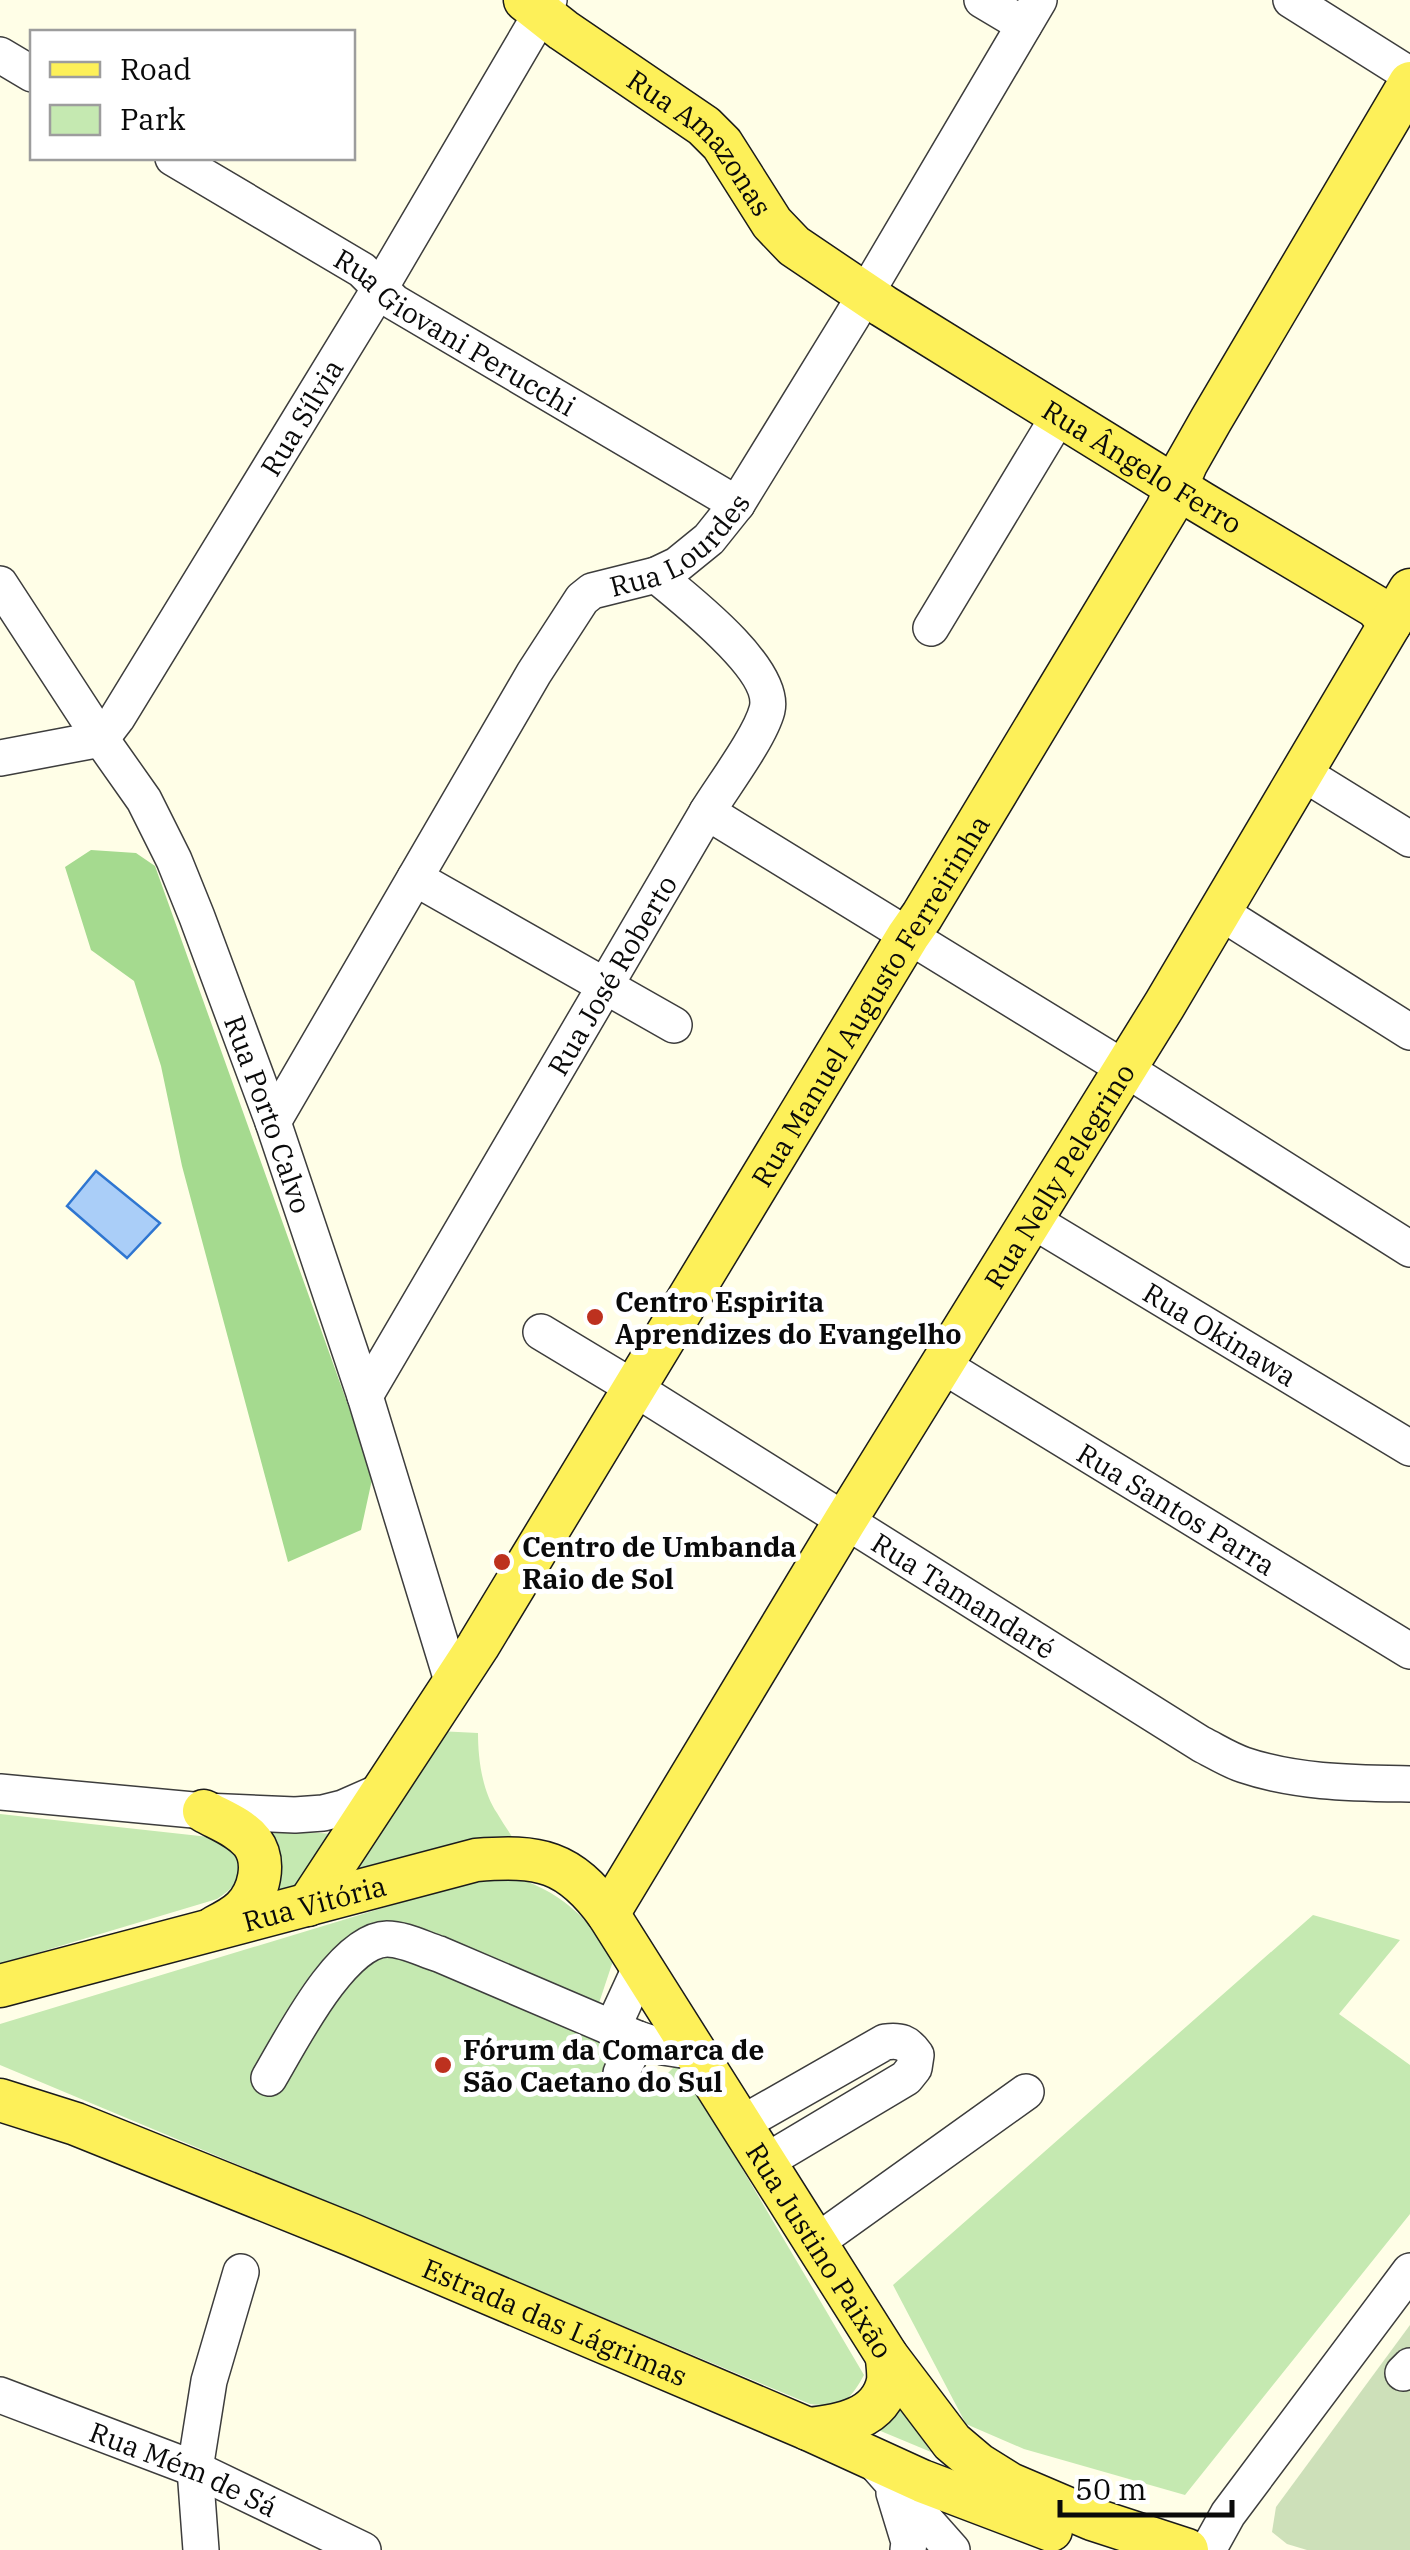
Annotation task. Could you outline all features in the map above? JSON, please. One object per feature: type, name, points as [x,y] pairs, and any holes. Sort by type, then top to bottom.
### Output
[{"type":"main road","name":"Rua Amazonas","points":[[538,4],[704,126],[722,144],[772,222],[794,246],[865,294]]},
{"type":"main road","name":"Rua Manuel Augusto Ferreirinha","points":[[308,1906],[453,1684],[922,916],[1167,509],[1186,464],[1410,79]]},
{"type":"main road","name":"Rua Ângelo Ferro","points":[[865,294],[1176,487],[1403,621]]},
{"type":"main road","name":"Rua Nelly Pelegrino","points":[[608,1914],[1303,773],[1403,621]]},
{"type":"main road","points":[[204,1811],[239,1830],[254,1845],[260,1863],[258,1884],[250,1902],[206,1932]]},
{"type":"main road","name":"Rua Vitória","points":[[2,1988],[476,1860],[534,1858],[582,1883],[608,1914]]},
{"type":"main road","name":"Rua Justino Paixão","points":[[608,1914],[887,2356],[952,2442],[1010,2484],[1038,2532]]},
{"type":"main road","points":[[0,2071],[76,2124]]},
{"type":"main road","name":"Estrada das Lágrimas","points":[[0,2100],[76,2124],[393,2252],[808,2429],[879,2468],[922,2481],[1038,2532],[1108,2550]]},
{"type":"main road","points":[[808,2429],[852,2422],[870,2410],[888,2382],[887,2356]]},
{"type":"main road","name":"Estrada das Lágrimas","points":[[1038,2532],[1092,2519],[1187,2550]]},
{"type":"street","points":[[982,0],[1032,12]]},
{"type":"street","points":[[1291,0],[1410,79]]},
{"type":"street","name":"Rua Sílvia","points":[[101,739],[380,288],[538,4]]},
{"type":"street","name":"Rua Lourdes","points":[[273,1122],[573,609],[592,591],[656,575],[677,565],[710,539],[737,504],[1032,12]]},
{"type":"street","points":[[0,54],[30,73]]},
{"type":"street","name":"Rua Giovani Perucchi","points":[[176,160],[362,270],[394,302],[737,504]]},
{"type":"street","points":[[931,628],[1060,414]]},
{"type":"street","name":"Rua José Roberto","points":[[365,1396],[756,734],[767,709],[763,683],[743,654],[656,575]]},
{"type":"street","name":"Rua Porto Calvo","points":[[0,584],[144,800],[174,860],[273,1122],[365,1396],[453,1684]]},
{"type":"street","points":[[0,758],[101,739]]},
{"type":"street","points":[[1303,773],[1410,839]]},
{"type":"street","points":[[707,812],[1410,1249]]},
{"type":"street","points":[[416,878],[674,1026]]},
{"type":"street","points":[[1220,912],[1410,1032]]},
{"type":"street","name":"Rua Okinawa","points":[[1030,1219],[1410,1448]]},
{"type":"street","name":"Rua Tamandaré","points":[[541,1332],[1184,1734],[1240,1764],[1287,1777],[1410,1784]]},
{"type":"street","name":"Rua Santos Parra","points":[[942,1364],[1410,1650]]},
{"type":"street","points":[[0,1792],[204,1811],[295,1815],[343,1808],[386,1789]]},
{"type":"street","points":[[269,2078],[324,1985],[372,1942],[388,1939],[439,1954],[625,2034],[695,2052]]},
{"type":"street","points":[[621,2073],[625,2034],[641,1966]]},
{"type":"street","points":[[741,2124],[885,2042],[898,2040],[916,2055],[914,2068],[906,2078],[765,2162]]},
{"type":"street","points":[[816,2242],[1026,2092]]},
{"type":"street","points":[[201,2550],[195,2469],[209,2380],[241,2272]]},
{"type":"street","points":[[1208,2550],[1228,2514],[1410,2272]]},
{"type":"street","name":"Rua Mém de Sá","points":[[0,2395],[195,2469],[364,2550]]},
{"type":"street","points":[[879,2468],[909,2542],[908,2550]]},
{"type":"street","points":[[879,2468],[952,2550]]},
{"type":"green space","points":[[91,850],[136,853],[155,866],[373,1475],[361,1530],[288,1562],[182,1166],[161,1066],[134,981],[91,950],[65,867]]},
{"type":"green space","points":[[438,1731],[478,1733],[484,1785],[519,1848],[338,1883]]},
{"type":"green space","points":[[0,1814],[218,1838],[231,1844],[239,1875],[217,1899],[0,1964]]},
{"type":"green space","points":[[267,1829],[333,1834],[307,1880],[270,1901]]},
{"type":"green space","points":[[509,1874],[544,1889],[569,1906],[614,1958],[591,2027],[662,2079],[679,2062],[864,2375],[843,2401],[810,2404],[0,2065],[0,2024],[478,1879]]},
{"type":"green space","points":[[1313,1915],[1400,1940],[1339,2014],[1410,2065],[1410,2214],[1185,2495],[1024,2449],[966,2424],[893,2285]]},
{"type":"green space","points":[[1410,2325],[1410,2550],[1307,2550],[1287,2544],[1272,2532],[1276,2507]]},
{"type":"green space","points":[[896,2402],[931,2452],[871,2427]]},
{"type":"water","points":[[96,1171],[160,1223],[127,1258],[67,1206]]},
{"type":"place","name":"Centro Espirita Aprendizes do Evangelho","points":[[595,1317]]},
{"type":"place","name":"Centro de Umbanda Raio de Sol","points":[[502,1562]]},
{"type":"place","name":"Fórum da Comarca de São Caetano do Sul","points":[[443,2065]]}]
